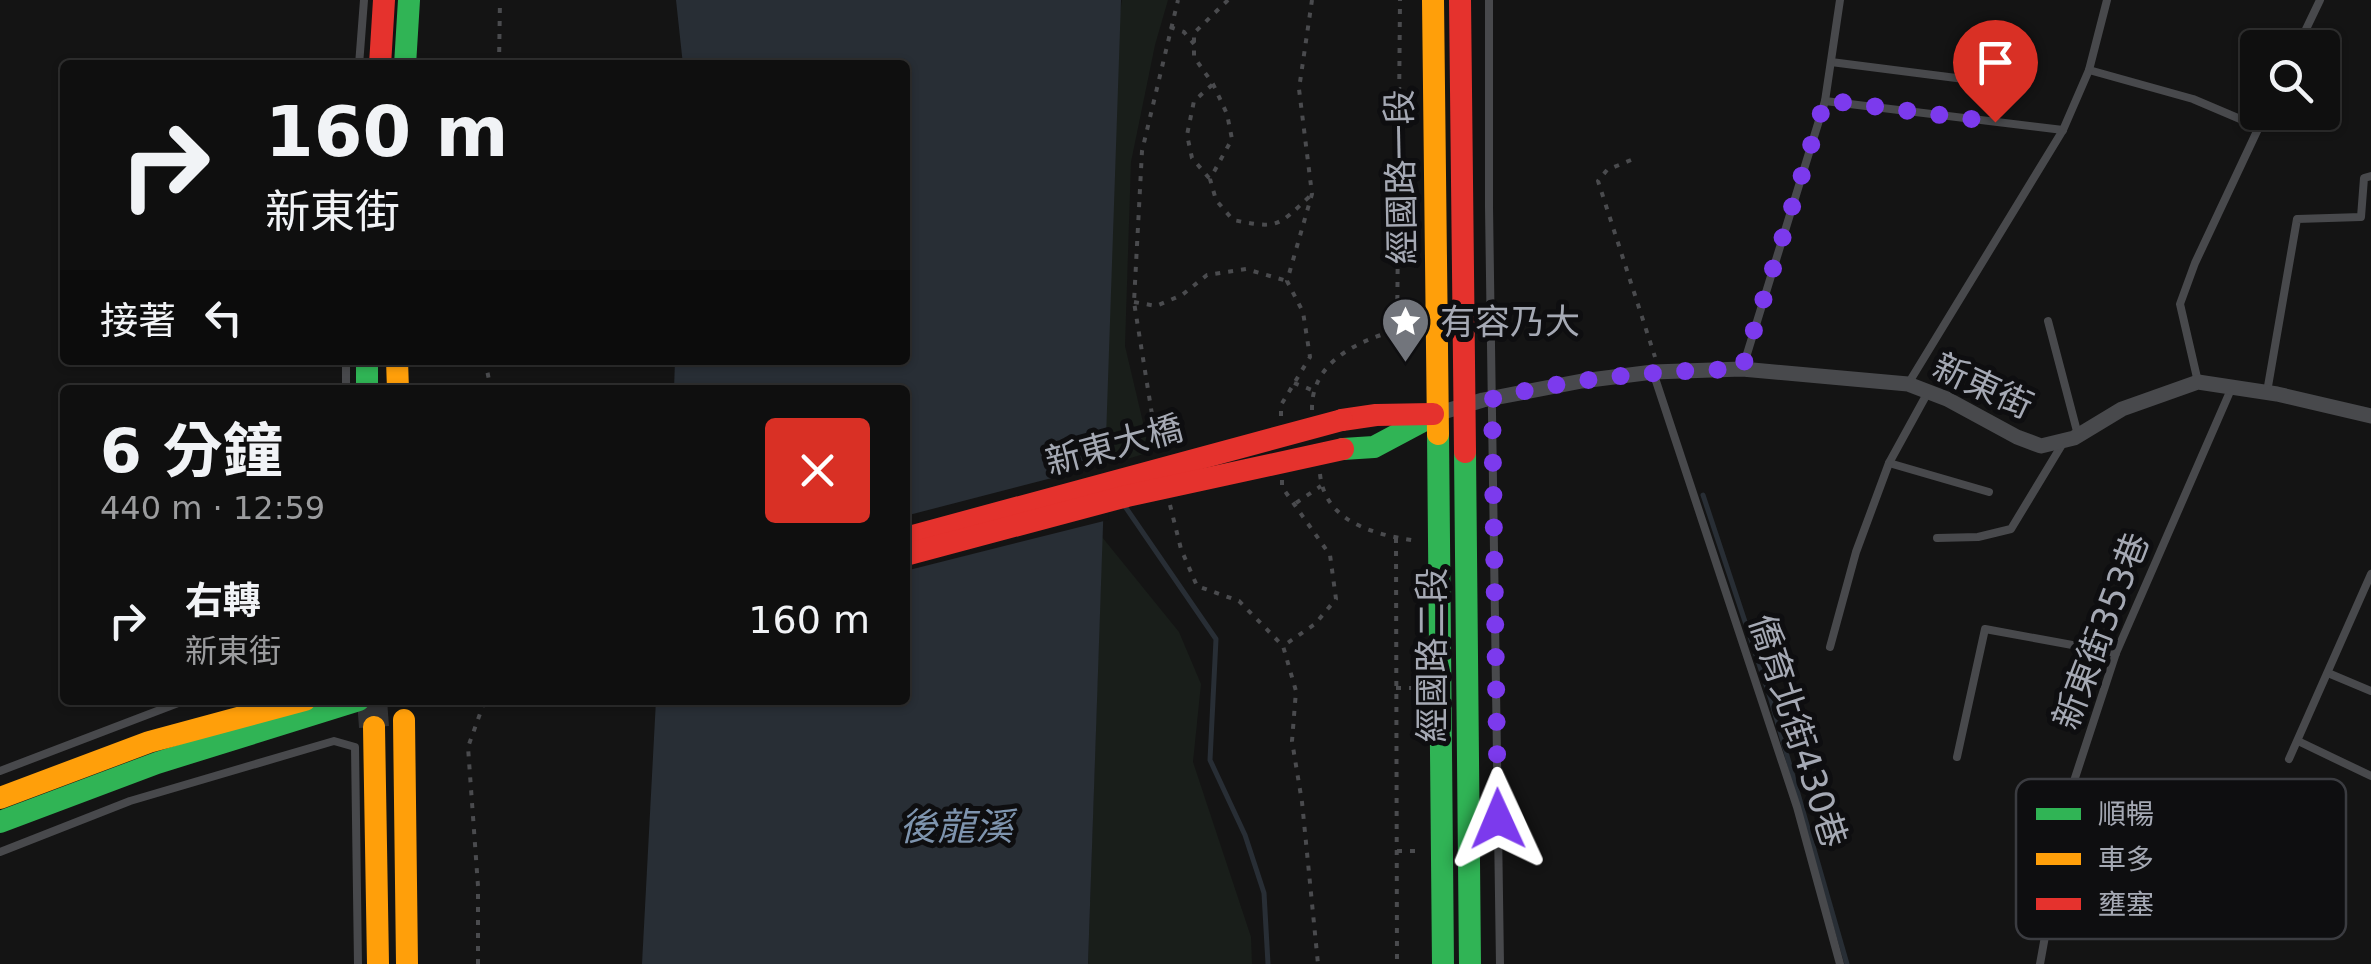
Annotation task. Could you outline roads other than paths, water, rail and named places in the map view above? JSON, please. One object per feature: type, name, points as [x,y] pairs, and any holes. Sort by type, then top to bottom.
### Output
[{"type":"main road","points":[[380,60],[384,0]]},
{"type":"main road","points":[[405,60],[409,0]]},
{"type":"main road","name":"經國路一段","points":[[1434,0],[1436,414]]},
{"type":"main road","name":"經國路一段","points":[[1460,0],[1464,406]]},
{"type":"main road","name":"經國路二段","points":[[1464,406],[1470,964]]},
{"type":"main road","name":"新東大橋","points":[[910,537],[1342,420],[1376,414],[1436,414]]},
{"type":"main road","name":"新東大橋","points":[[910,554],[1127,496],[1343,449],[1374,447],[1436,414]]},
{"type":"main road","name":"經國路二段","points":[[1436,414],[1443,964]]},
{"type":"main road","points":[[0,798],[290,705]]},
{"type":"main road","points":[[0,822],[153,752],[339,705]]},
{"type":"main road","points":[[404,720],[407,964]]},
{"type":"main road","points":[[374,728],[378,964]]},
{"type":"street","name":"新東街","points":[[1436,414],[1582,381],[1656,371],[1742,369],[1908,384],[2041,446],[2071,439]]},
{"type":"street","points":[[2071,439],[2122,409],[2198,382],[2371,416]]},
{"type":"lane","points":[[360,60],[364,0]]},
{"type":"lane","points":[[1489,0],[1500,964]]},
{"type":"lane","points":[[1742,369],[1825,100],[1840,0]]},
{"type":"lane","points":[[1908,384],[2064,130],[2089,70],[2107,0]]},
{"type":"lane","points":[[2306,30],[2320,0]]},
{"type":"lane","points":[[1831,62],[1972,80]]},
{"type":"lane","points":[[2089,70],[2193,99],[2240,119]]},
{"type":"lane","points":[[1825,100],[2064,130]]},
{"type":"lane","points":[[2198,382],[2180,304],[2258,130]]},
{"type":"lane","points":[[2267,393],[2297,219],[2360,217],[2364,178],[2371,176]]},
{"type":"lane","points":[[1937,538],[1978,538],[2010,529],[2071,439],[2048,322]]},
{"type":"lane","name":"僑育北街430巷","points":[[1656,371],[1699,516],[1797,807],[1840,964]]},
{"type":"lane","name":"新東街353巷","points":[[2075,779],[2116,653],[2232,387]]},
{"type":"lane","points":[[1830,646],[1856,552],[1889,463],[1928,392]]},
{"type":"lane","points":[[1889,463],[1989,492]]},
{"type":"lane","points":[[2289,759],[2371,574]]},
{"type":"lane","points":[[1957,756],[1984,629],[2116,653]]},
{"type":"lane","points":[[2328,673],[2371,692]]},
{"type":"lane","points":[[0,771],[173,705]]},
{"type":"lane","points":[[2298,740],[2371,776]]},
{"type":"lane","points":[[0,852],[130,801],[334,741],[355,747],[358,964]]},
{"type":"lane","name":"新東街353巷","points":[[2040,964],[2044,939]]},
{"type":"water","name":"後龍溪","points":[[676,0],[1121,0],[1088,964],[642,964],[656,705],[910,705],[910,385],[674,385],[675,365],[910,365],[910,60],[682,60]]},
{"type":"waterway","points":[[1703,495],[1771,700],[1847,964]]},
{"type":"waterway","points":[[1122,502],[1216,639],[1210,760],[1245,835],[1264,893],[1268,964]]},
{"type":"tunnel","points":[[372,705],[374,727]]},
{"type":"place","name":"有容乃大","points":[[1405,364]]}]
